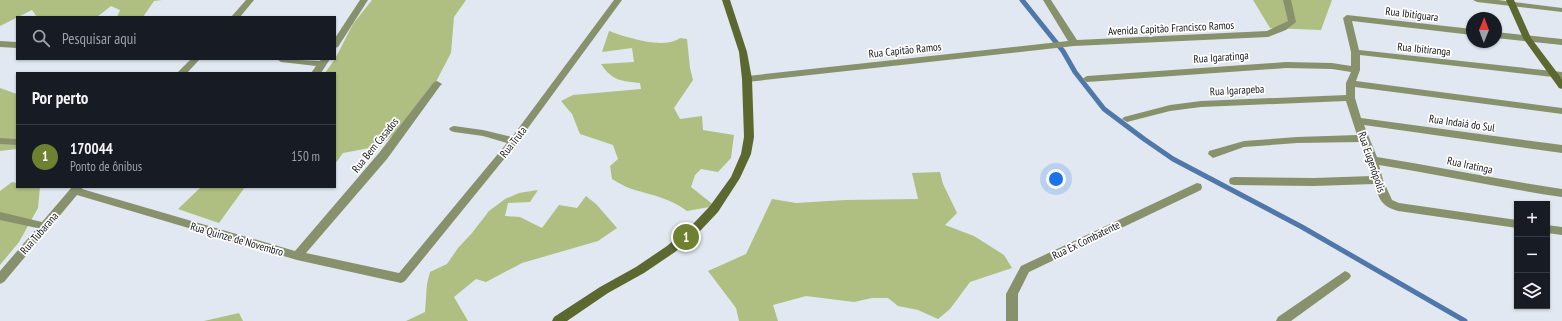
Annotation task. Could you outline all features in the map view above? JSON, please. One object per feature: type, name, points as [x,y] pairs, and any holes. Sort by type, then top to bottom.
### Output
[{"type":"main road","points":[[558,321],[604,290],[640,270],[671,249],[697,227],[714,209],[735,178],[746,154],[749,137],[747,79],[742,52],[726,0]]},
{"type":"main road","points":[[1511,2],[1527,38],[1558,75],[1562,86]]},
{"type":"street","points":[[236,16],[250,0]]},
{"type":"street","points":[[336,43],[364,0]]},
{"type":"street","name":"Rua Truta","points":[[401,278],[514,141],[618,0]]},
{"type":"street","points":[[1047,0],[1074,43]]},
{"type":"street","name":"Avenida Capitão Francisco Ramos","points":[[1065,45],[1074,43],[1268,34],[1283,28],[1292,22],[1287,0]]},
{"type":"street","points":[[1477,0],[1511,2],[1562,10]]},
{"type":"street","name":"Rua Ibitiguara","points":[[1349,17],[1466,31]]},
{"type":"street","name":"Rua Eugenópolis","points":[[1349,17],[1347,19],[1355,52],[1356,70],[1351,83],[1350,98],[1378,180],[1388,203],[1398,207],[1514,224]]},
{"type":"street","points":[[1502,35],[1562,42]]},
{"type":"street","points":[[0,44],[16,44]]},
{"type":"street","name":"Rua Capitão Ramos","points":[[747,79],[1065,45]]},
{"type":"street","name":"Rua Ibitiranga","points":[[1355,52],[1558,75]]},
{"type":"street","points":[[183,72],[195,60]]},
{"type":"street","points":[[302,60],[324,61]]},
{"type":"street","points":[[317,72],[324,61]]},
{"type":"street","name":"Rua Igaratinga","points":[[1087,79],[1286,65],[1332,66],[1356,70]]},
{"type":"street","points":[[1351,83],[1562,111]]},
{"type":"street","name":"Rua Bem Casados","points":[[297,256],[383,156],[437,84]]},
{"type":"street","name":"Rua Igarapeba","points":[[1127,119],[1170,108],[1202,104],[1350,98]]},
{"type":"street","name":"Rua Indaiá do Sul","points":[[1359,121],[1562,149]]},
{"type":"street","points":[[454,129],[483,133],[514,141]]},
{"type":"street","points":[[1213,154],[1244,144],[1297,140],[1363,138]]},
{"type":"street","points":[[0,141],[16,142]]},
{"type":"street","name":"Rua Iratinga","points":[[1372,160],[1468,176],[1508,185],[1562,193]]},
{"type":"street","points":[[1234,181],[1314,182],[1378,180]]},
{"type":"street","name":"Rua Ex Combatente","points":[[1012,321],[1012,294],[1025,270],[1197,187]]},
{"type":"street","name":"Rua Quinze de Novembro","points":[[77,189],[297,256],[401,278]]},
{"type":"street","name":"Rua Tubarana","points":[[0,278],[77,189]]},
{"type":"street","points":[[0,216],[44,226]]},
{"type":"street","points":[[1550,229],[1562,231]]},
{"type":"street","points":[[1282,321],[1345,276]]},
{"type":"green space","points":[[0,0],[162,0],[154,1],[144,16],[117,16],[120,10],[111,6],[98,16],[36,16],[32,10],[20,16],[16,16],[16,18],[0,26]]},
{"type":"green space","points":[[372,0],[466,0],[454,17],[451,53],[419,114],[380,146],[343,153],[336,163],[336,72],[326,72],[334,60],[336,60],[336,57],[353,24]]},
{"type":"green space","points":[[1253,0],[1332,0],[1321,30],[1270,28]]},
{"type":"green space","points":[[609,31],[655,43],[665,43],[680,38],[687,39],[690,68],[693,80],[674,108],[680,119],[702,116],[703,130],[734,135],[731,158],[718,172],[701,169],[695,175],[691,187],[715,206],[687,211],[668,200],[623,185],[612,179],[610,166],[618,159],[613,145],[580,134],[572,114],[561,101],[573,95],[641,89],[640,83],[628,82],[613,77],[601,64],[634,62],[632,48],[602,52]]},
{"type":"green space","points":[[0,88],[16,94],[16,149],[0,151]]},
{"type":"green space","points":[[940,172],[943,184],[957,213],[945,225],[974,236],[1004,255],[1012,268],[970,282],[950,309],[938,319],[918,310],[898,306],[888,298],[872,298],[854,302],[806,296],[773,305],[778,321],[739,321],[736,308],[708,271],[746,254],[772,199],[796,203],[845,200],[918,199],[912,173]]},
{"type":"green space","points":[[12,182],[16,183],[16,188],[40,188],[38,208],[19,242],[0,265],[0,191]]},
{"type":"green space","points":[[200,188],[244,188],[219,223],[178,209]]},
{"type":"green space","points":[[538,190],[530,202],[508,203],[505,216],[520,217],[542,228],[559,205],[577,208],[586,196],[596,204],[617,228],[598,241],[522,263],[486,282],[476,279],[454,297],[468,321],[406,321],[425,312],[427,284],[430,272],[447,264],[458,248],[489,211],[505,199],[519,193]]},
{"type":"green space","points":[[239,313],[243,321],[204,321]]},
{"type":"waterway","points":[[1022,0],[1063,51],[1075,72],[1104,109],[1144,139],[1173,159],[1302,227],[1465,321]]},
{"type":"place","name":"170044","points":[[686,237]]}]
